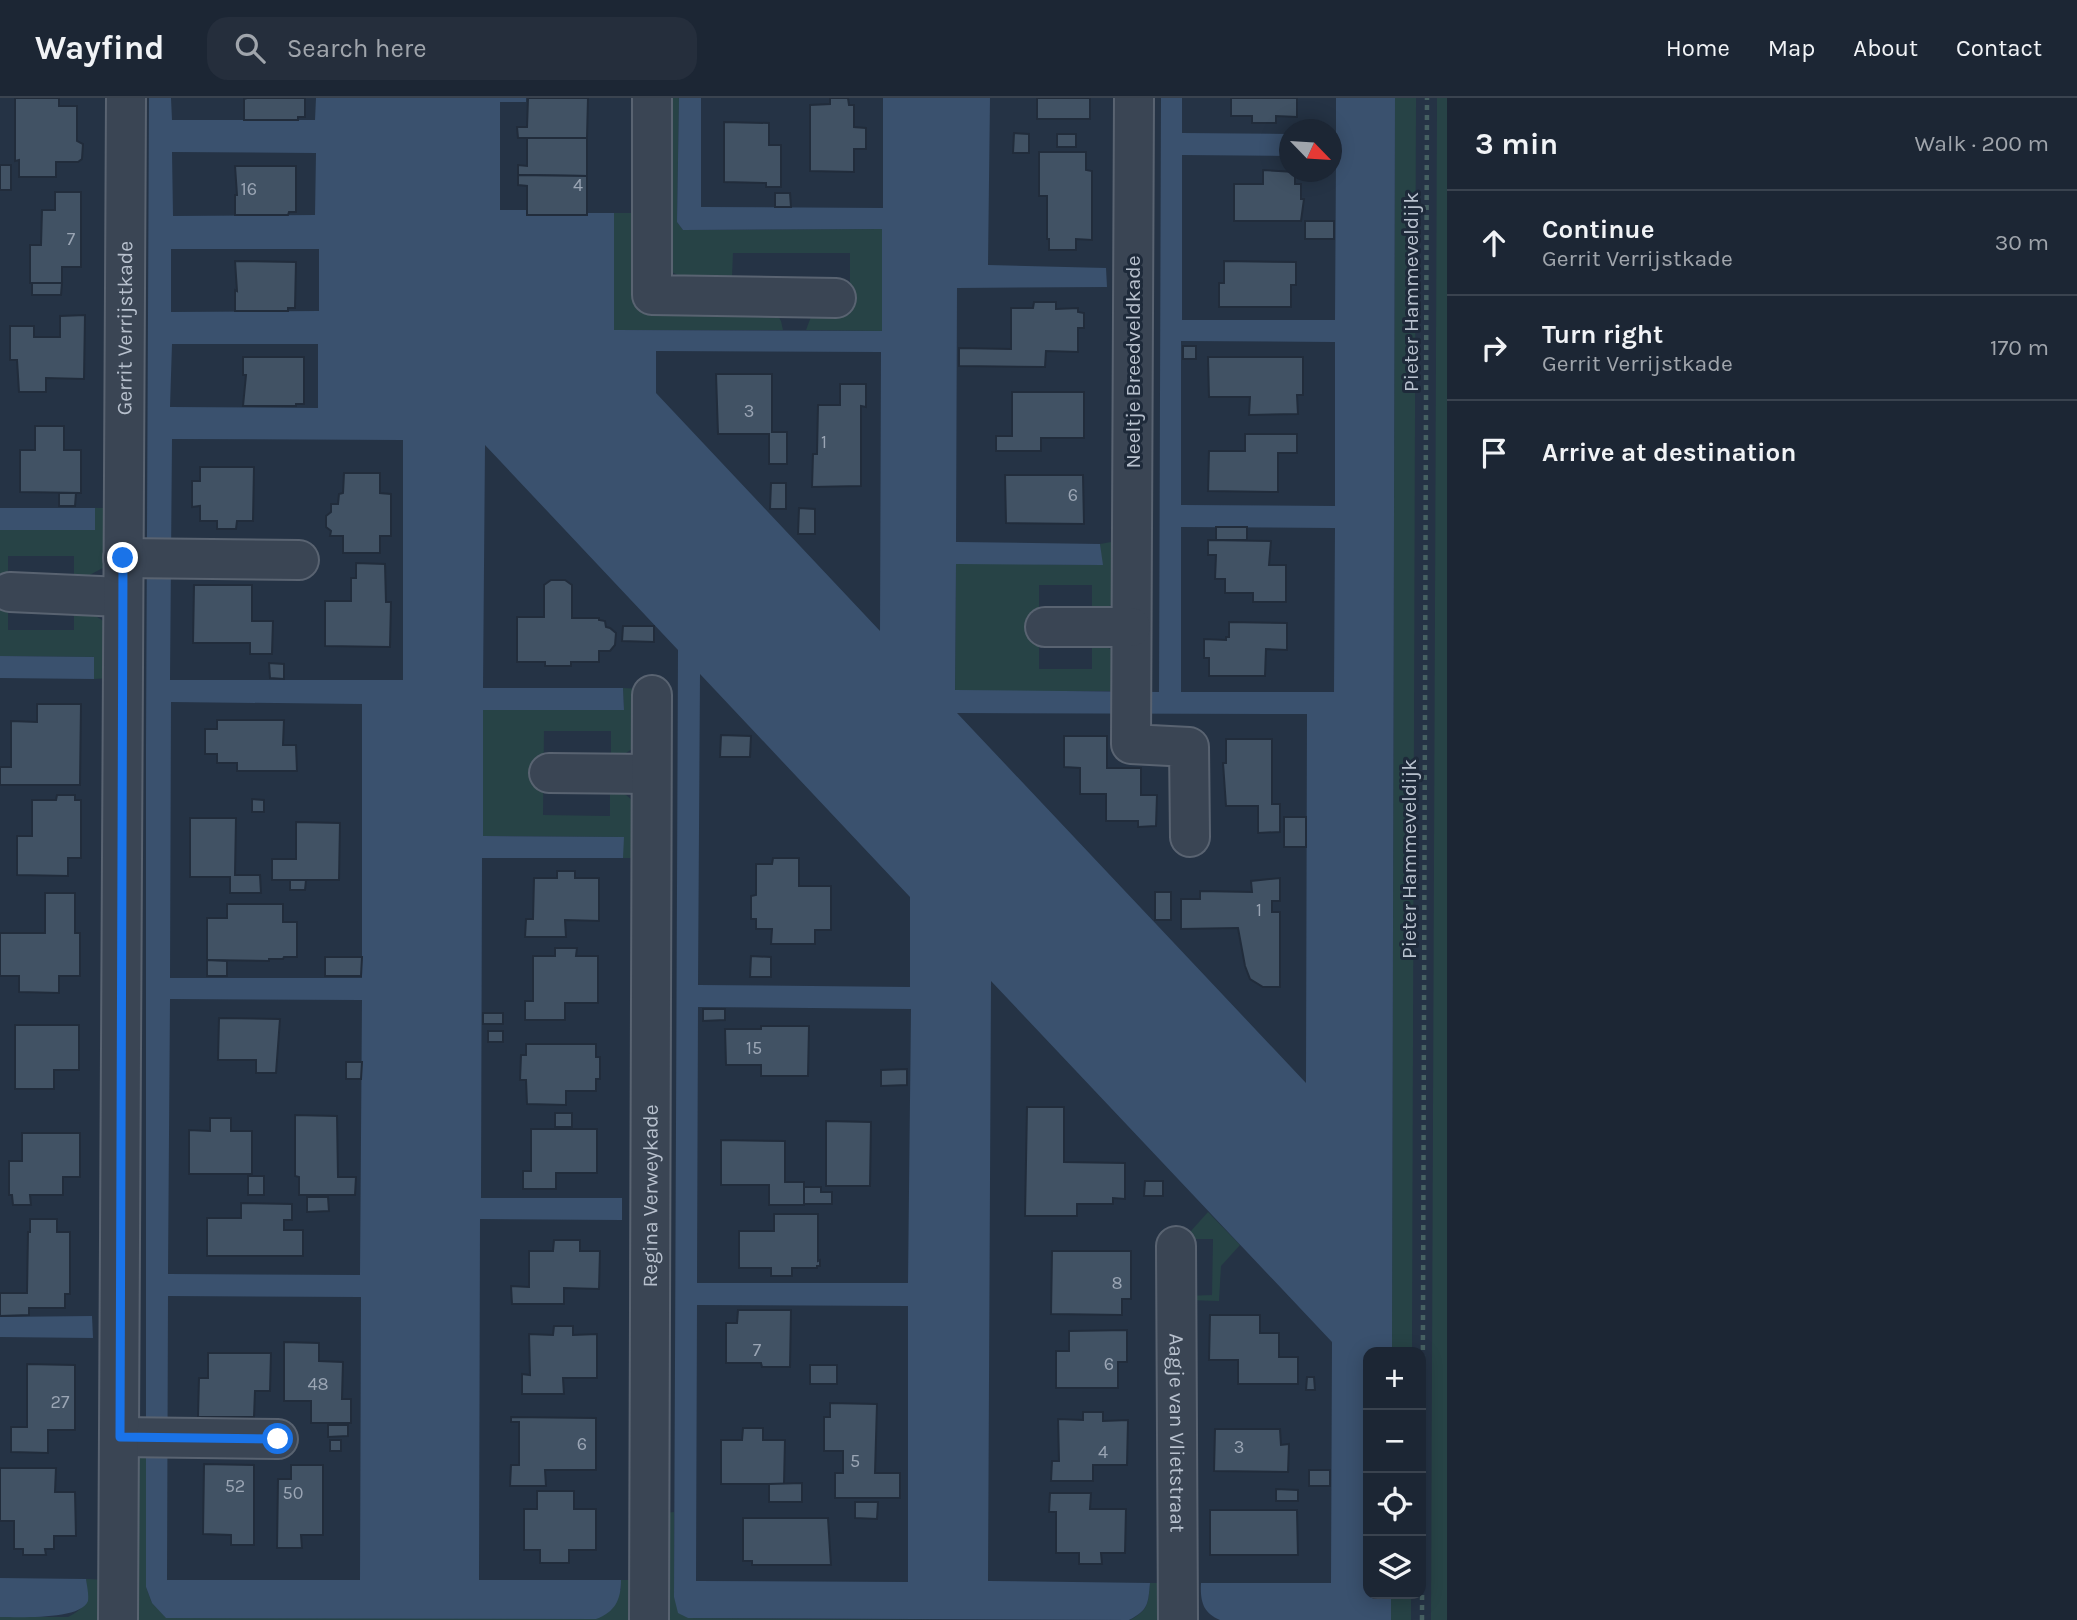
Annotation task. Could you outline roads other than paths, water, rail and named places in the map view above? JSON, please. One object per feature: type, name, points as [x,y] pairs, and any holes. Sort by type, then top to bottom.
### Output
[{"type":"street","name":"Gerrit Verrijstkade","points":[[118,1620],[128,1437],[122,597],[132,558],[126,98]]},
{"type":"street","points":[[652,98],[652,295],[836,298]]},
{"type":"street","name":"Neeltje Breedveldkade","points":[[1134,98],[1131,744],[1189,747],[1190,837]]},
{"type":"street","points":[[132,558],[299,560]]},
{"type":"street","points":[[10,592],[122,597]]},
{"type":"street","points":[[1045,627],[1131,627]]},
{"type":"street","name":"Regina Verweykade","points":[[649,1620],[652,695]]},
{"type":"street","points":[[549,773],[651,774]]},
{"type":"street","name":"Aagje van Vlietstraat","points":[[1176,1246],[1178,1620]]},
{"type":"street","points":[[128,1437],[278,1439]]},
{"type":"water","points":[[149,98],[171,98],[172,120],[315,120],[316,98],[526,98],[526,102],[500,102],[500,210],[526,210],[527,216],[588,216],[588,213],[614,213],[614,330],[882,331],[882,229],[683,230],[677,222],[679,98],[701,98],[701,207],[883,208],[883,98],[990,98],[988,265],[1106,268],[1107,287],[957,288],[956,542],[1100,544],[1103,565],[956,564],[955,690],[1159,692],[1161,98],[1182,98],[1182,133],[1279,134],[1279,156],[1182,155],[1182,320],[1335,320],[1336,182],[1342,182],[1342,119],[1336,119],[1336,98],[1395,98],[1392,1347],[1363,1347],[1363,1599],[1391,1599],[1391,1620],[1220,1620],[1206,1610],[1202,1601],[1201,1583],[1331,1583],[1332,1342],[991,981],[988,1581],[1150,1583],[1146,1605],[1129,1620],[688,1618],[678,1613],[674,1597],[678,650],[485,445],[483,688],[623,688],[624,710],[483,710],[483,836],[624,837],[623,858],[482,858],[481,1198],[622,1198],[622,1220],[480,1219],[479,1580],[621,1580],[620,1594],[612,1609],[596,1619],[166,1618],[152,1603],[146,1587]],"holes":[[[172,152],[316,153],[315,215],[173,216]],[[171,249],[319,249],[319,311],[171,312]],[[1181,341],[1335,342],[1335,506],[1181,505]],[[172,344],[318,344],[318,408],[170,407]],[[656,351],[881,352],[880,631],[656,393]],[[172,439],[403,440],[403,680],[170,680]],[[1181,527],[1335,528],[1334,692],[1181,692]],[[700,674],[910,897],[910,987],[698,985]],[[171,702],[362,704],[362,978],[170,978]],[[957,713],[1307,714],[1306,1083]],[[170,999],[362,1000],[360,1275],[168,1274]],[[698,1007],[911,1009],[908,1283],[697,1283]],[[168,1296],[361,1297],[360,1580],[167,1580]],[[697,1305],[908,1306],[908,1582],[696,1581]]]},
{"type":"water","points":[[0,508],[95,508],[95,530],[0,530]]},
{"type":"water","points":[[0,656],[94,657],[94,679],[0,678]]},
{"type":"water","points":[[92,1316],[93,1338],[0,1337],[0,1317]]},
{"type":"water","points":[[0,1578],[86,1579],[88,1601],[74,1612],[35,1617],[0,1617]]}]
